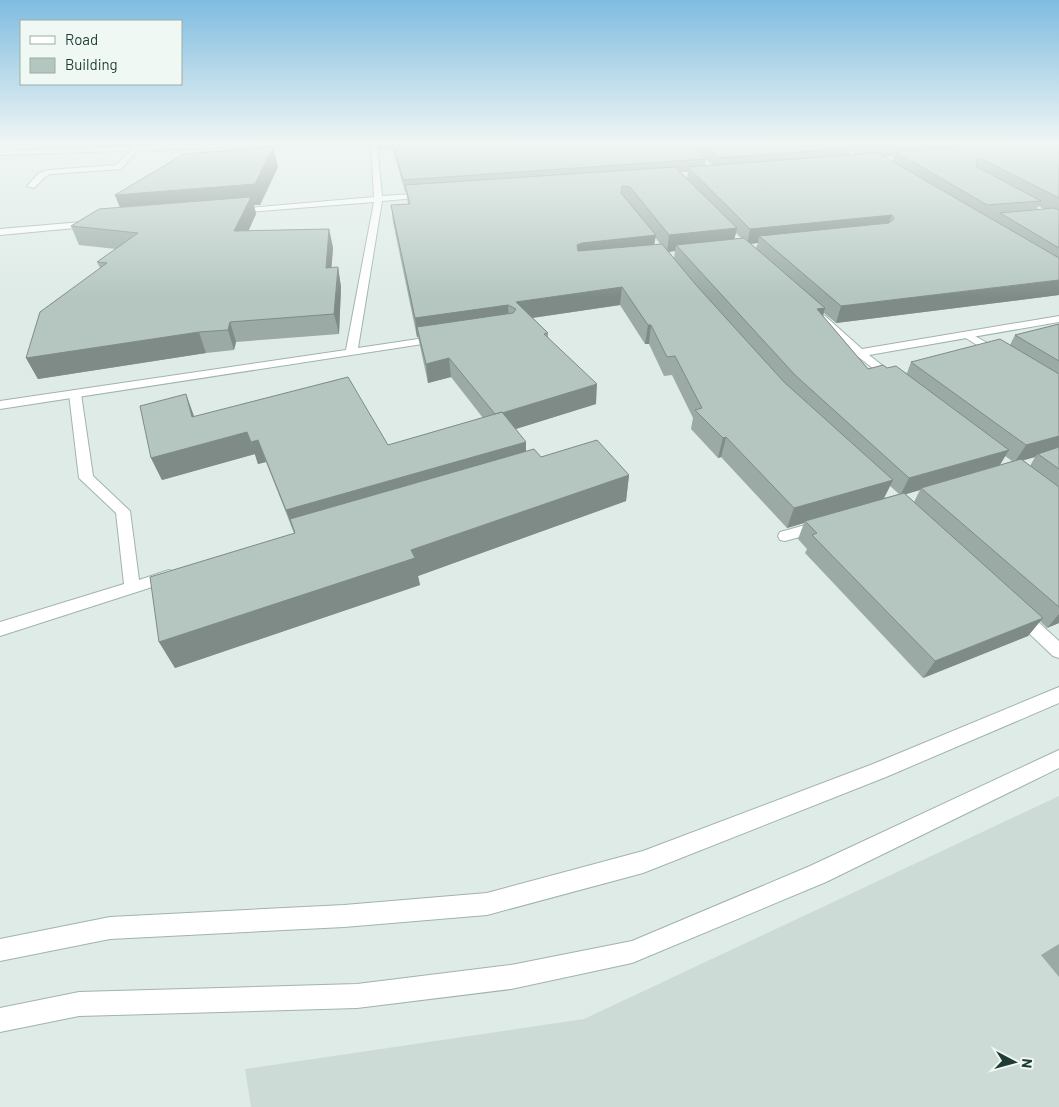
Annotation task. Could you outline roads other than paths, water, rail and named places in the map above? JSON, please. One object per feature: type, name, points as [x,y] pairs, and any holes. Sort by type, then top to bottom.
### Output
[{"type":"street","points":[[350,352],[354,344],[378,195]]},
{"type":"street","points":[[229,212],[430,195]]},
{"type":"street","points":[[0,232],[100,223]]},
{"type":"street","points":[[816,314],[860,353],[899,383]]},
{"type":"street","points":[[860,353],[1059,319]]},
{"type":"street","points":[[968,335],[1010,361]]},
{"type":"street","points":[[0,405],[453,337]]},
{"type":"street","points":[[75,394],[86,478],[123,511],[132,588]]},
{"type":"street","points":[[785,536],[832,522]]},
{"type":"street","points":[[0,629],[187,571]]},
{"type":"street","points":[[1008,604],[1059,651]]},
{"type":"street","points":[[0,950],[110,928],[344,916],[487,904],[643,862],[879,771],[1059,695]]},
{"type":"street","points":[[0,1020],[79,1004],[357,996],[510,977],[632,952],[818,874],[1059,759]]}]
